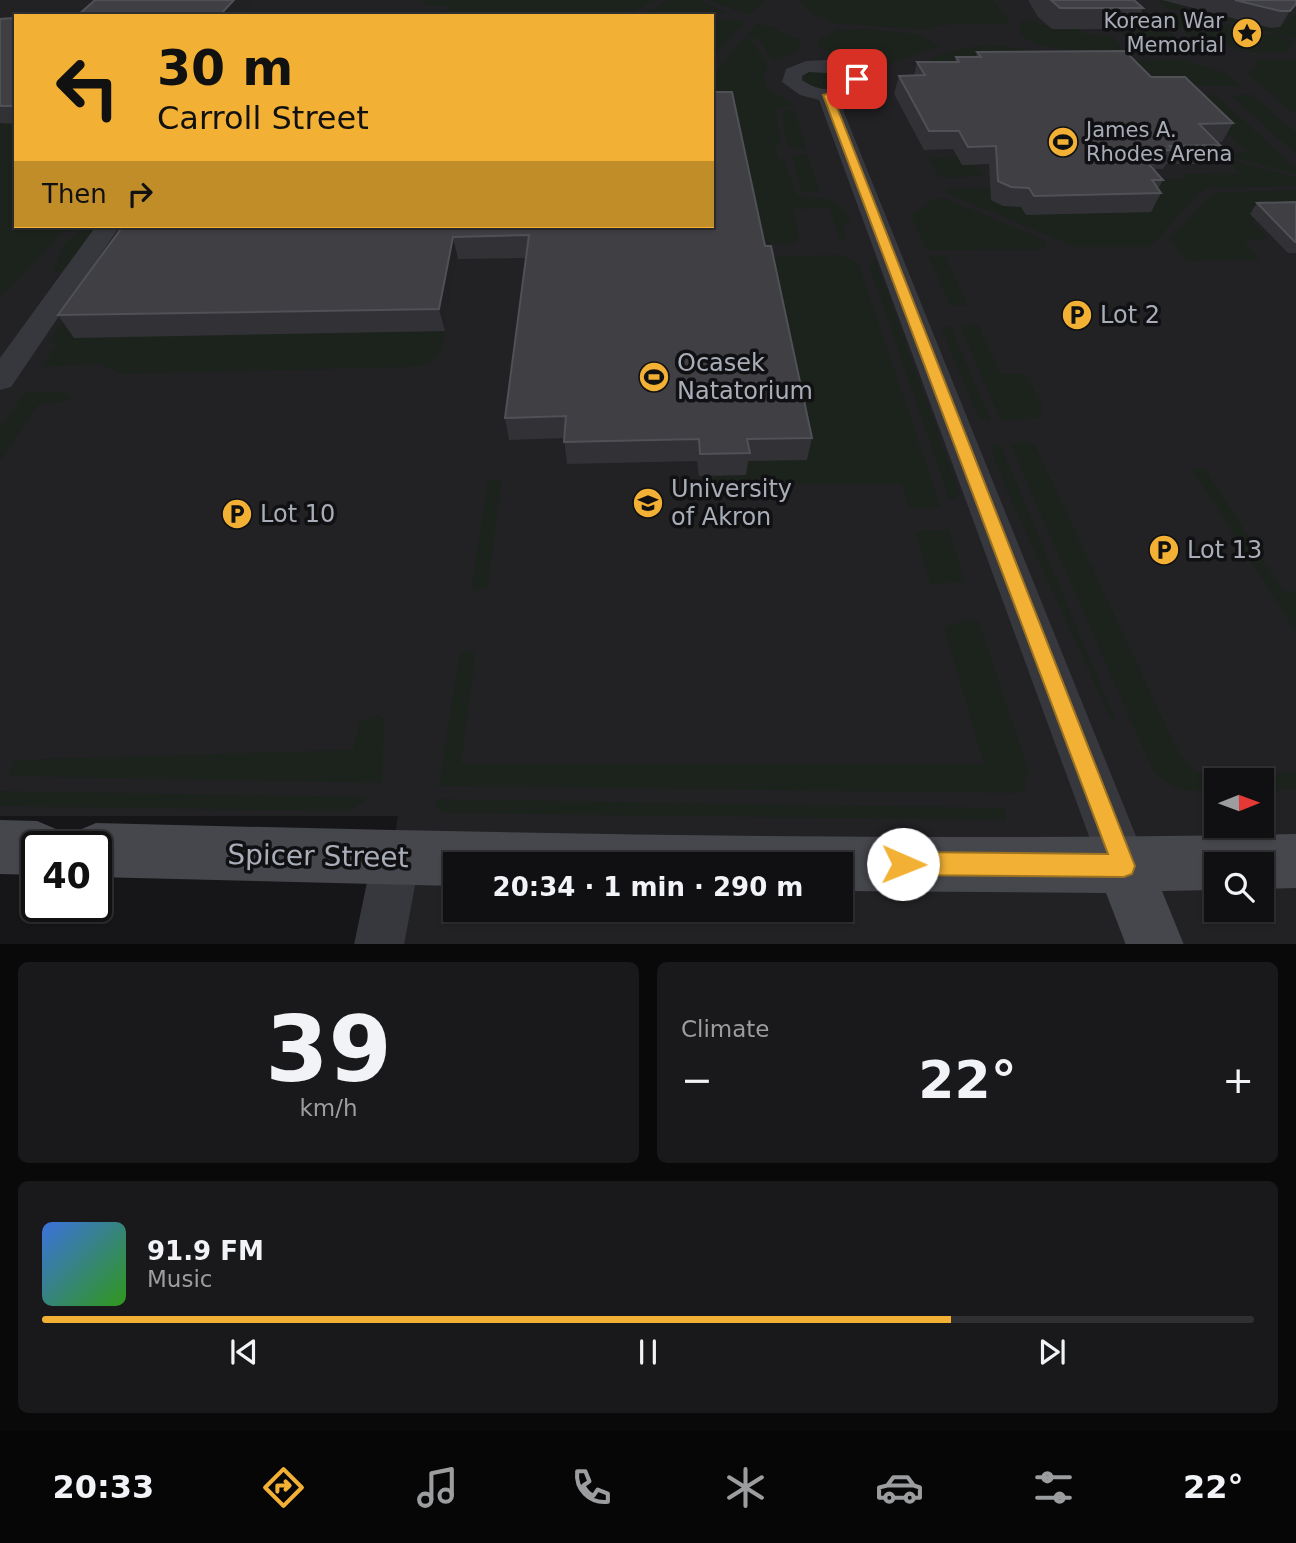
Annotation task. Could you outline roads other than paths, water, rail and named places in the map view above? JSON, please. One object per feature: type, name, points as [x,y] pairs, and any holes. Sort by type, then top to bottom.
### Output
[{"type":"street","points":[[827,95],[1155,944]]},
{"type":"street","points":[[0,380],[107,228]]},
{"type":"street","points":[[0,847],[21,848]]},
{"type":"street","name":"Spicer Street","points":[[112,850],[396,858],[1124,866],[1296,861]]},
{"type":"street","points":[[379,944],[396,858]]},
{"type":"place","name":"Korean War Memorial","points":[[1247,33]]},
{"type":"place","name":"James A. Rhodes Arena","points":[[1063,142]]},
{"type":"place","name":"Lot 2","points":[[1077,315]]},
{"type":"place","name":"Ocasek Natatorium","points":[[654,377]]},
{"type":"place","name":"University of Akron","points":[[648,503]]},
{"type":"place","name":"Lot 10","points":[[237,514]]},
{"type":"place","name":"Lot 13","points":[[1164,550]]}]
